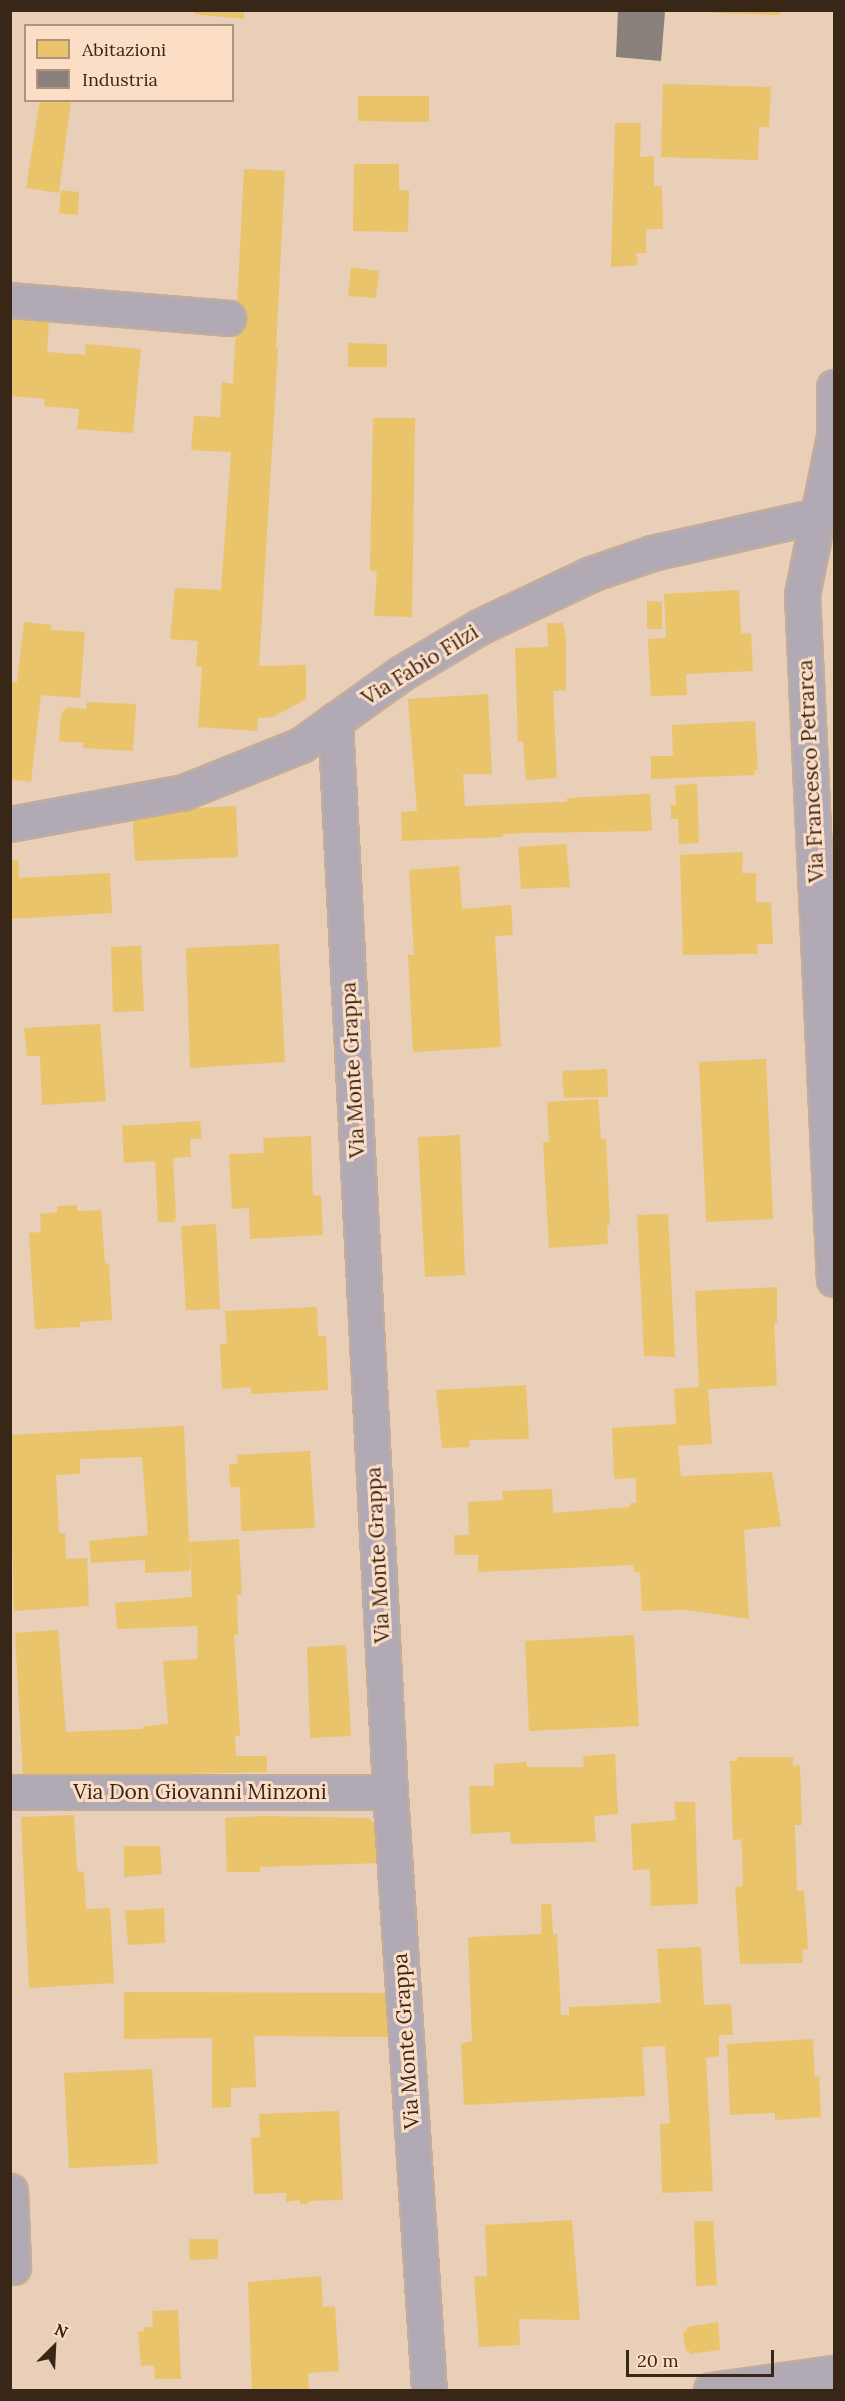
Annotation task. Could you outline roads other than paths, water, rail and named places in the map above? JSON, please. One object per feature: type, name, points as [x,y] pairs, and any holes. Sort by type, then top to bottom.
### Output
[{"type":"street","points":[[10,300],[228,318]]},
{"type":"street","name":"Via Francesco Petrarca","points":[[834,387],[834,436],[826,514],[802,594],[834,1279]]},
{"type":"street","name":"Via Fabio Filzi","points":[[10,824],[184,792],[301,745],[400,674],[479,627],[591,574],[652,553],[826,514]]},
{"type":"street","name":"Via Monte Grappa","points":[[335,720],[390,1792],[429,2391]]},
{"type":"street","name":"Via Don Giovanni Minzoni","points":[[10,1792],[390,1792]]},
{"type":"street","points":[[10,2191],[13,2267]]},
{"type":"street","points":[[711,2391],[834,2373]]}]
